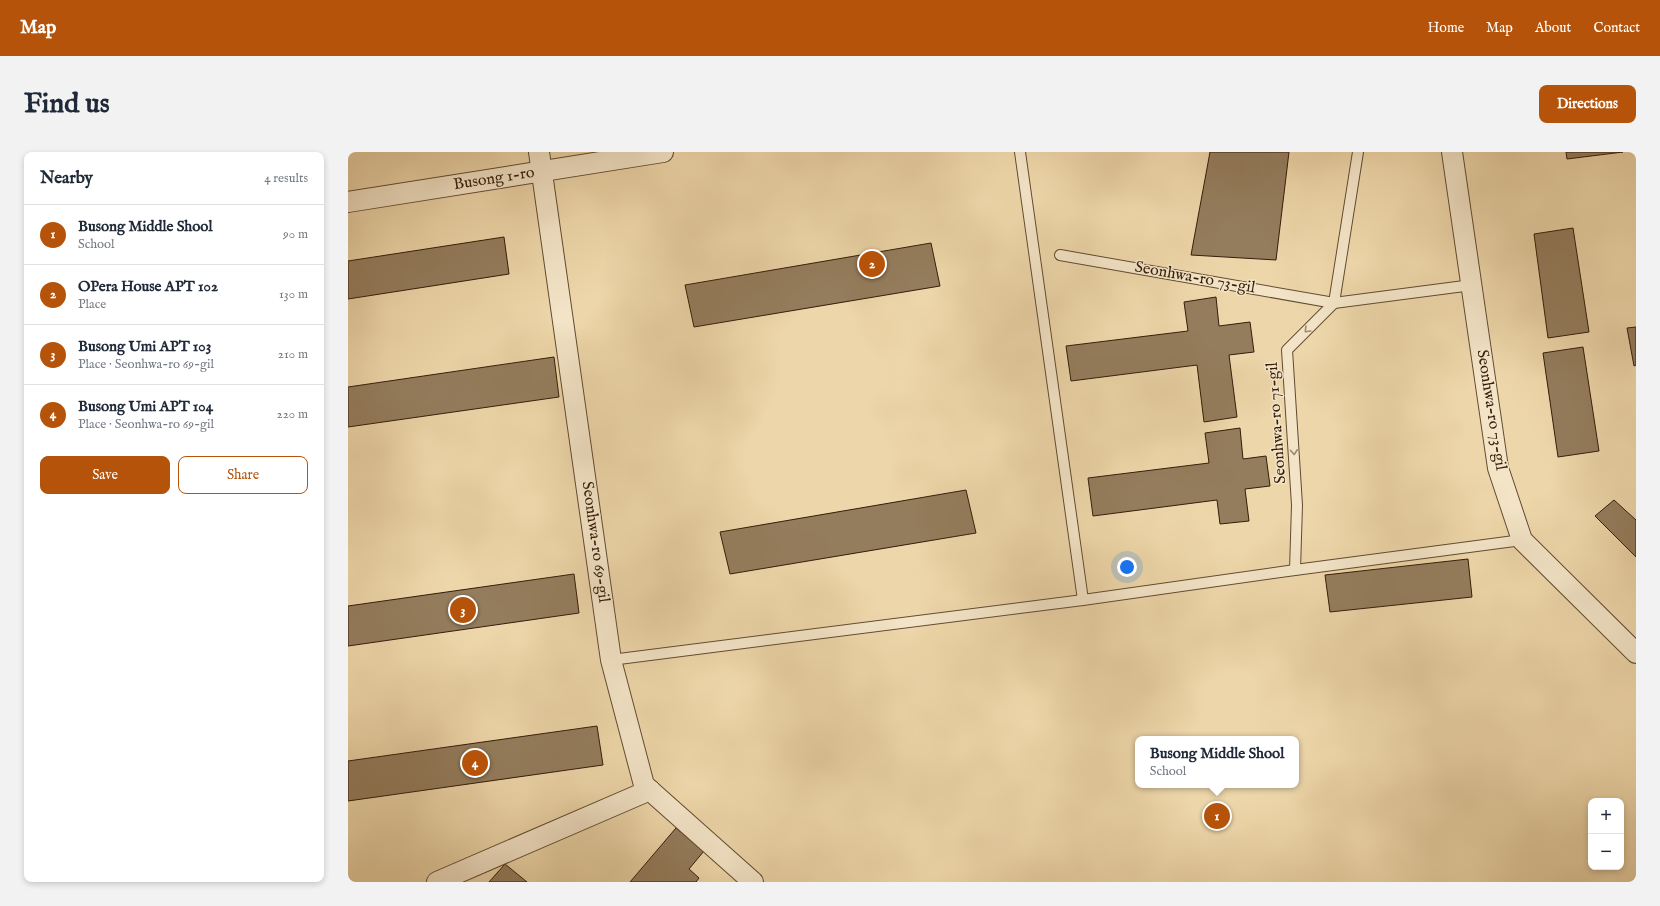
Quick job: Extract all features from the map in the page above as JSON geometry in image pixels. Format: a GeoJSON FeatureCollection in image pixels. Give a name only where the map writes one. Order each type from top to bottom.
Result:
{"type":"FeatureCollection","features":[{"type":"Feature","properties":{"kind":"street","name":"Busong 1-ro"},"geometry":{"type":"LineString","coordinates":[[348,202],[540,162],[663,152]]}},
{"type":"Feature","properties":{"kind":"street","name":"Seonhwa-ro 73-gil"},"geometry":{"type":"LineString","coordinates":[[1452,152],[1498,468],[1522,540],[1636,653]]}},
{"type":"Feature","properties":{"kind":"street","name":"Seonhwa-ro 69-gil"},"geometry":{"type":"LineString","coordinates":[[540,162],[611,660],[644,785],[753,882]]}},
{"type":"Feature","properties":{"kind":"street"},"geometry":{"type":"LineString","coordinates":[[437,882],[650,790]]}},
{"type":"Feature","properties":{"kind":"lane"},"geometry":{"type":"LineString","coordinates":[[1020,152],[1083,600]]}},
{"type":"Feature","properties":{"kind":"lane"},"geometry":{"type":"LineString","coordinates":[[1334,303],[1358,152]]}},
{"type":"Feature","properties":{"kind":"lane","name":"Seonhwa-ro 73-gil"},"geometry":{"type":"LineString","coordinates":[[1060,254],[1334,303],[1472,285]]}},
{"type":"Feature","properties":{"kind":"lane","name":"Seonhwa-ro 71-gil"},"geometry":{"type":"LineString","coordinates":[[1295,570],[1297,505],[1287,350],[1334,303]]}},
{"type":"Feature","properties":{"kind":"lane"},"geometry":{"type":"LineString","coordinates":[[611,660],[1083,600],[1522,540]]}},
{"type":"Feature","properties":{"kind":"building"},"geometry":{"type":"Polygon","coordinates":[[[1210,152],[1289,152],[1276,260],[1191,255],[1210,152]]]}},
{"type":"Feature","properties":{"kind":"building"},"geometry":{"type":"Polygon","coordinates":[[[1566,152],[1623,152],[1567,159],[1566,152]]]}},
{"type":"Feature","properties":{"kind":"building"},"geometry":{"type":"Polygon","coordinates":[[[1573,228],[1589,332],[1548,338],[1534,234],[1573,228]]]}},
{"type":"Feature","properties":{"kind":"building"},"geometry":{"type":"Polygon","coordinates":[[[504,237],[509,274],[348,299],[348,261],[504,237]]]}},
{"type":"Feature","properties":{"kind":"building"},"geometry":{"type":"Polygon","coordinates":[[[931,243],[940,286],[694,327],[685,285],[931,243]]]}},
{"type":"Feature","properties":{"kind":"building"},"geometry":{"type":"Polygon","coordinates":[[[1216,297],[1219,326],[1250,322],[1254,352],[1229,355],[1237,417],[1204,422],[1197,365],[1071,381],[1066,346],[1188,331],[1184,302],[1216,297]]]}},
{"type":"Feature","properties":{"kind":"building"},"geometry":{"type":"Polygon","coordinates":[[[1636,327],[1636,365],[1634,366],[1627,328],[1636,327]]]}},
{"type":"Feature","properties":{"kind":"building"},"geometry":{"type":"Polygon","coordinates":[[[1583,347],[1599,451],[1558,457],[1543,353],[1583,347]]]}},
{"type":"Feature","properties":{"kind":"building"},"geometry":{"type":"Polygon","coordinates":[[[554,357],[559,397],[348,427],[348,387],[554,357]]]}},
{"type":"Feature","properties":{"kind":"building"},"geometry":{"type":"Polygon","coordinates":[[[1240,428],[1243,459],[1266,456],[1270,486],[1245,489],[1249,521],[1220,524],[1217,500],[1093,516],[1088,478],[1209,463],[1205,433],[1240,428]]]}},
{"type":"Feature","properties":{"kind":"building"},"geometry":{"type":"Polygon","coordinates":[[[966,490],[976,533],[730,574],[720,532],[966,490]]]}},
{"type":"Feature","properties":{"kind":"building"},"geometry":{"type":"Polygon","coordinates":[[[1614,500],[1636,520],[1636,557],[1595,516],[1614,500]]]}},
{"type":"Feature","properties":{"kind":"building"},"geometry":{"type":"Polygon","coordinates":[[[1468,559],[1472,597],[1330,612],[1325,575],[1468,559]]]}},
{"type":"Feature","properties":{"kind":"building"},"geometry":{"type":"Polygon","coordinates":[[[574,574],[579,613],[348,646],[348,606],[574,574]]]}},
{"type":"Feature","properties":{"kind":"building"},"geometry":{"type":"Polygon","coordinates":[[[597,726],[603,765],[348,801],[348,761],[597,726]]]}},
{"type":"Feature","properties":{"kind":"building"},"geometry":{"type":"Polygon","coordinates":[[[676,828],[704,851],[689,869],[699,878],[696,882],[630,882],[676,828]]]}},
{"type":"Feature","properties":{"kind":"building"},"geometry":{"type":"Polygon","coordinates":[[[505,864],[527,882],[489,882],[505,864]]]}},
{"type":"Feature","properties":{"kind":"place","name":"OPera House APT 102"},"geometry":{"type":"Point","coordinates":[872,264]}},
{"type":"Feature","properties":{"kind":"place","name":"Busong Umi APT 103"},"geometry":{"type":"Point","coordinates":[463,610]}},
{"type":"Feature","properties":{"kind":"place","name":"Busong Umi APT 104"},"geometry":{"type":"Point","coordinates":[475,763]}},
{"type":"Feature","properties":{"kind":"place","name":"Busong Middle Shool"},"geometry":{"type":"Point","coordinates":[1217,816]}}]}
